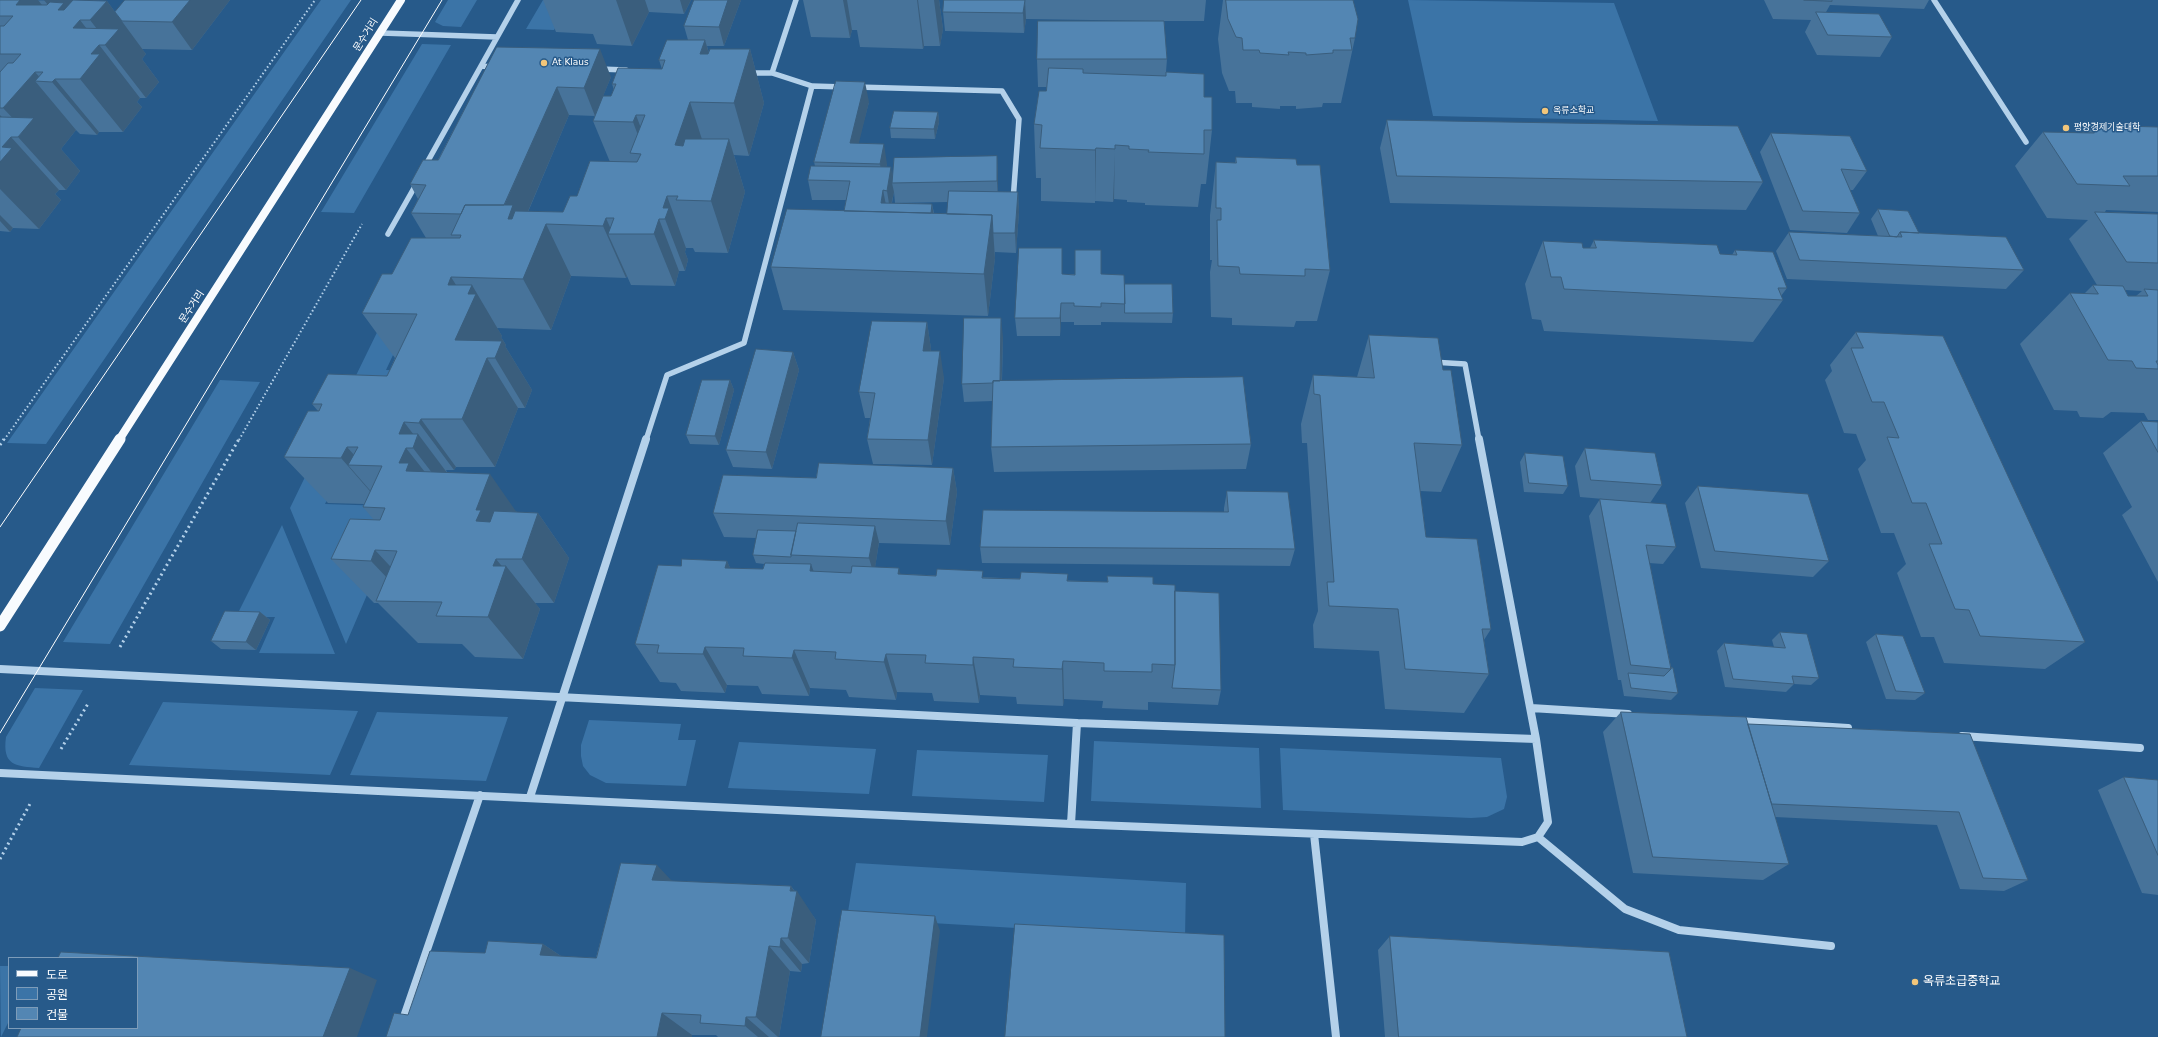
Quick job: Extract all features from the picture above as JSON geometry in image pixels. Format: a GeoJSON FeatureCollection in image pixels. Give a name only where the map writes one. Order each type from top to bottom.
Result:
{"type":"FeatureCollection","features":[{"type":"Feature","properties":{"kind":"main road","name":"문수거리"},"geometry":{"type":"LineString","coordinates":[[0,626],[401,0]]}},
{"type":"Feature","properties":{"kind":"street"},"geometry":{"type":"LineString","coordinates":[[423,171],[518,0]]}},
{"type":"Feature","properties":{"kind":"street"},"geometry":{"type":"LineString","coordinates":[[772,73],[796,0]]}},
{"type":"Feature","properties":{"kind":"street"},"geometry":{"type":"LineString","coordinates":[[1934,0],[2026,142]]}},
{"type":"Feature","properties":{"kind":"street"},"geometry":{"type":"LineString","coordinates":[[381,33],[497,37]]}},
{"type":"Feature","properties":{"kind":"street"},"geometry":{"type":"LineString","coordinates":[[481,66],[504,67]]}},
{"type":"Feature","properties":{"kind":"street"},"geometry":{"type":"LineString","coordinates":[[591,69],[630,70]]}},
{"type":"Feature","properties":{"kind":"street"},"geometry":{"type":"LineString","coordinates":[[740,72],[772,73],[812,86],[1002,91],[1020,119],[1013,204]]}},
{"type":"Feature","properties":{"kind":"street"},"geometry":{"type":"LineString","coordinates":[[530,797],[561,697],[667,375],[744,343],[812,86]]}},
{"type":"Feature","properties":{"kind":"street"},"geometry":{"type":"LineString","coordinates":[[388,234],[419,178]]}},
{"type":"Feature","properties":{"kind":"street"},"geometry":{"type":"LineString","coordinates":[[0,773],[480,794],[1071,824],[1522,842],[1538,837],[1548,822],[1536,739],[1465,364],[1426,362]]}},
{"type":"Feature","properties":{"kind":"street"},"geometry":{"type":"LineString","coordinates":[[0,669],[1077,722],[1536,739]]}},
{"type":"Feature","properties":{"kind":"street"},"geometry":{"type":"LineString","coordinates":[[1530,708],[1633,714]]}},
{"type":"Feature","properties":{"kind":"street"},"geometry":{"type":"LineString","coordinates":[[1728,721],[1855,729]]}},
{"type":"Feature","properties":{"kind":"street"},"geometry":{"type":"LineString","coordinates":[[1071,824],[1077,722]]}},
{"type":"Feature","properties":{"kind":"street"},"geometry":{"type":"LineString","coordinates":[[1950,735],[2140,748]]}},
{"type":"Feature","properties":{"kind":"street"},"geometry":{"type":"LineString","coordinates":[[397,1037],[480,794]]}},
{"type":"Feature","properties":{"kind":"street"},"geometry":{"type":"LineString","coordinates":[[1314,834],[1336,1037]]}},
{"type":"Feature","properties":{"kind":"street"},"geometry":{"type":"LineString","coordinates":[[1538,837],[1625,909],[1679,930],[1831,946]]}},
{"type":"Feature","properties":{"kind":"path"},"geometry":{"type":"LineString","coordinates":[[0,445],[315,0]]}},
{"type":"Feature","properties":{"kind":"path"},"geometry":{"type":"LineString","coordinates":[[0,859],[366,217]]}},
{"type":"Feature","properties":{"kind":"green space"},"geometry":{"type":"Polygon","coordinates":[[[321,0],[351,0],[46,444],[7,443],[321,0]]]}},
{"type":"Feature","properties":{"kind":"green space"},"geometry":{"type":"Polygon","coordinates":[[[448,0],[477,0],[461,27],[443,26],[435,22],[448,0]]]}},
{"type":"Feature","properties":{"kind":"green space"},"geometry":{"type":"Polygon","coordinates":[[[543,0],[566,9],[554,30],[526,29],[543,0]]]}},
{"type":"Feature","properties":{"kind":"green space"},"geometry":{"type":"Polygon","coordinates":[[[1408,0],[1614,3],[1658,121],[1433,116],[1408,0]]]}},
{"type":"Feature","properties":{"kind":"green space"},"geometry":{"type":"Polygon","coordinates":[[[422,44],[451,45],[354,213],[321,212],[422,44]]]}},
{"type":"Feature","properties":{"kind":"green space"},"geometry":{"type":"Polygon","coordinates":[[[388,310],[414,310],[386,370],[418,371],[344,400],[388,310]]]}},
{"type":"Feature","properties":{"kind":"green space"},"geometry":{"type":"Polygon","coordinates":[[[220,380],[260,382],[110,644],[63,642],[220,380]]]}},
{"type":"Feature","properties":{"kind":"green space"},"geometry":{"type":"Polygon","coordinates":[[[305,477],[338,478],[325,504],[386,506],[402,513],[346,644],[290,508],[305,477]]]}},
{"type":"Feature","properties":{"kind":"green space"},"geometry":{"type":"Polygon","coordinates":[[[282,525],[335,654],[259,653],[275,617],[236,617],[282,525]]]}},
{"type":"Feature","properties":{"kind":"green space"},"geometry":{"type":"Polygon","coordinates":[[[35,688],[83,690],[39,768],[12,763],[6,754],[5,747],[6,737],[35,688]]]}},
{"type":"Feature","properties":{"kind":"green space"},"geometry":{"type":"Polygon","coordinates":[[[163,702],[358,711],[330,775],[129,765],[163,702]]]}},
{"type":"Feature","properties":{"kind":"green space"},"geometry":{"type":"Polygon","coordinates":[[[377,712],[508,717],[486,781],[350,775],[377,712]]]}},
{"type":"Feature","properties":{"kind":"green space"},"geometry":{"type":"Polygon","coordinates":[[[589,720],[681,724],[678,740],[696,740],[686,786],[606,783],[590,775],[583,766],[581,756],[581,745],[589,720]]]}},
{"type":"Feature","properties":{"kind":"green space"},"geometry":{"type":"Polygon","coordinates":[[[1094,741],[1259,748],[1261,808],[1091,801],[1094,741]]]}},
{"type":"Feature","properties":{"kind":"green space"},"geometry":{"type":"Polygon","coordinates":[[[739,742],[876,749],[869,794],[728,788],[739,742]]]}},
{"type":"Feature","properties":{"kind":"green space"},"geometry":{"type":"Polygon","coordinates":[[[1280,748],[1501,758],[1507,797],[1504,809],[1487,817],[1471,818],[1283,810],[1280,748]]]}},
{"type":"Feature","properties":{"kind":"green space"},"geometry":{"type":"Polygon","coordinates":[[[917,750],[1048,755],[1044,802],[912,796],[917,750]]]}},
{"type":"Feature","properties":{"kind":"green space"},"geometry":{"type":"Polygon","coordinates":[[[856,863],[1186,883],[1185,938],[847,918],[856,863]]]}},
{"type":"Feature","properties":{"kind":"green space"},"geometry":{"type":"Polygon","coordinates":[[[0,966],[8,966],[8,1023],[1,1037],[0,966]]]}},
{"type":"Feature","properties":{"kind":"building"},"geometry":{"type":"Polygon","coordinates":[[[0,0],[20,0],[16,5],[47,5],[50,2],[64,3],[58,10],[64,10],[73,0],[107,1],[90,20],[80,20],[73,28],[119,29],[105,45],[99,45],[91,54],[100,54],[80,79],[55,79],[52,82],[35,81],[43,72],[35,72],[3,108],[0,108],[0,72],[8,63],[13,63],[21,54],[0,54],[0,26],[4,26],[13,16],[0,16],[0,0]]]}},
{"type":"Feature","properties":{"kind":"building"},"geometry":{"type":"Polygon","coordinates":[[[125,0],[190,0],[172,22],[122,21],[115,12],[125,0]]]}},
{"type":"Feature","properties":{"kind":"building"},"geometry":{"type":"Polygon","coordinates":[[[694,0],[728,0],[719,27],[684,26],[694,0]]]}},
{"type":"Feature","properties":{"kind":"building"},"geometry":{"type":"Polygon","coordinates":[[[944,0],[1025,0],[1023,13],[943,12],[944,0]]]}},
{"type":"Feature","properties":{"kind":"building"},"geometry":{"type":"Polygon","coordinates":[[[1226,0],[1353,0],[1358,19],[1355,38],[1350,38],[1352,50],[1333,50],[1333,53],[1306,55],[1306,53],[1288,52],[1289,55],[1260,53],[1259,50],[1243,50],[1242,38],[1236,37],[1228,19],[1226,0]]]}},
{"type":"Feature","properties":{"kind":"building"},"geometry":{"type":"Polygon","coordinates":[[[1804,0],[1832,0],[1832,1],[1804,0]]]}},
{"type":"Feature","properties":{"kind":"building"},"geometry":{"type":"Polygon","coordinates":[[[1816,12],[1879,14],[1892,37],[1828,35],[1816,12]]]}},
{"type":"Feature","properties":{"kind":"building"},"geometry":{"type":"Polygon","coordinates":[[[1038,21],[1164,21],[1167,59],[1037,59],[1038,21]]]}},
{"type":"Feature","properties":{"kind":"building"},"geometry":{"type":"Polygon","coordinates":[[[667,40],[705,40],[700,54],[708,54],[710,49],[750,49],[734,103],[690,102],[675,145],[683,146],[685,139],[729,139],[711,201],[676,200],[678,196],[667,196],[663,208],[669,208],[665,219],[659,219],[654,234],[608,234],[614,218],[606,218],[603,226],[546,224],[523,279],[451,277],[448,285],[472,285],[468,294],[476,294],[455,340],[502,341],[495,358],[487,358],[462,419],[421,419],[419,423],[404,422],[399,434],[418,434],[413,448],[406,448],[399,463],[409,463],[406,471],[490,474],[476,510],[481,510],[476,521],[490,522],[494,511],[538,513],[522,559],[496,559],[493,566],[506,566],[488,617],[436,616],[442,602],[376,601],[397,551],[375,550],[371,561],[331,559],[350,519],[380,520],[385,508],[363,507],[382,466],[348,465],[358,447],[347,447],[341,458],[284,457],[308,411],[319,411],[322,404],[312,404],[328,374],[387,376],[417,314],[362,313],[382,274],[392,274],[411,238],[460,238],[461,235],[451,235],[465,205],[513,205],[508,219],[512,219],[515,211],[563,212],[570,196],[577,196],[590,161],[637,162],[641,154],[630,153],[645,115],[636,115],[633,122],[593,121],[603,96],[611,96],[616,84],[612,84],[618,68],[662,69],[665,60],[659,60],[667,40]]]}},
{"type":"Feature","properties":{"kind":"building"},"geometry":{"type":"Polygon","coordinates":[[[497,47],[600,49],[584,88],[557,87],[504,205],[465,205],[461,214],[411,213],[426,185],[410,184],[423,160],[438,160],[497,47]]]}},
{"type":"Feature","properties":{"kind":"building"},"geometry":{"type":"Polygon","coordinates":[[[1049,68],[1083,69],[1083,73],[1166,76],[1166,72],[1204,74],[1204,97],[1212,97],[1212,130],[1204,130],[1204,154],[1148,152],[1149,150],[1129,149],[1129,146],[1115,145],[1115,149],[1096,148],[1095,150],[1040,148],[1042,125],[1034,124],[1039,91],[1046,91],[1049,68]]]}},
{"type":"Feature","properties":{"kind":"building"},"geometry":{"type":"Polygon","coordinates":[[[836,81],[865,82],[850,143],[884,144],[880,164],[814,162],[836,81]]]}},
{"type":"Feature","properties":{"kind":"building"},"geometry":{"type":"Polygon","coordinates":[[[894,111],[938,112],[934,129],[890,128],[894,111]]]}},
{"type":"Feature","properties":{"kind":"building"},"geometry":{"type":"Polygon","coordinates":[[[0,117],[34,118],[18,137],[11,137],[2,147],[12,148],[0,162],[0,117]]]}},
{"type":"Feature","properties":{"kind":"building"},"geometry":{"type":"Polygon","coordinates":[[[1387,120],[1738,126],[1763,182],[1397,176],[1387,120]]]}},
{"type":"Feature","properties":{"kind":"building"},"geometry":{"type":"Polygon","coordinates":[[[2089,125],[2158,127],[2158,176],[2123,176],[2130,186],[2077,184],[2043,132],[2094,133],[2089,125]]]}},
{"type":"Feature","properties":{"kind":"building"},"geometry":{"type":"Polygon","coordinates":[[[1771,133],[1850,136],[1867,171],[1841,169],[1860,213],[1803,211],[1771,133]]]}},
{"type":"Feature","properties":{"kind":"building"},"geometry":{"type":"Polygon","coordinates":[[[997,156],[997,181],[892,183],[894,158],[997,156]]]}},
{"type":"Feature","properties":{"kind":"building"},"geometry":{"type":"Polygon","coordinates":[[[1236,157],[1296,159],[1297,165],[1320,165],[1330,270],[1305,269],[1305,276],[1240,274],[1239,267],[1218,266],[1217,220],[1221,220],[1221,208],[1216,208],[1216,162],[1236,163],[1236,157]]]}},
{"type":"Feature","properties":{"kind":"building"},"geometry":{"type":"Polygon","coordinates":[[[811,166],[891,167],[887,191],[883,190],[881,203],[932,204],[931,213],[844,211],[850,181],[808,180],[811,166]]]}},
{"type":"Feature","properties":{"kind":"building"},"geometry":{"type":"Polygon","coordinates":[[[949,191],[1018,192],[1015,233],[993,233],[992,215],[947,214],[949,191]]]}},
{"type":"Feature","properties":{"kind":"building"},"geometry":{"type":"Polygon","coordinates":[[[787,209],[992,215],[984,274],[771,267],[787,209]]]}},
{"type":"Feature","properties":{"kind":"building"},"geometry":{"type":"Polygon","coordinates":[[[1878,209],[1908,211],[1919,233],[1900,232],[1897,237],[1890,236],[1878,209]]]}},
{"type":"Feature","properties":{"kind":"building"},"geometry":{"type":"Polygon","coordinates":[[[2095,212],[2158,214],[2158,263],[2127,262],[2095,212]]]}},
{"type":"Feature","properties":{"kind":"building"},"geometry":{"type":"Polygon","coordinates":[[[1789,232],[1902,237],[1900,232],[2006,237],[2024,270],[1800,260],[1789,232]]]}},
{"type":"Feature","properties":{"kind":"building"},"geometry":{"type":"Polygon","coordinates":[[[1594,240],[1717,245],[1720,254],[1737,255],[1735,250],[1773,252],[1787,288],[1778,288],[1783,300],[1564,289],[1561,277],[1551,277],[1543,241],[1582,243],[1583,248],[1596,248],[1594,240]]]}},
{"type":"Feature","properties":{"kind":"building"},"geometry":{"type":"Polygon","coordinates":[[[1019,248],[1062,248],[1062,274],[1075,275],[1075,250],[1101,250],[1101,274],[1124,275],[1125,304],[1101,303],[1101,307],[1074,306],[1074,303],[1061,303],[1060,318],[1015,318],[1019,248]]]}},
{"type":"Feature","properties":{"kind":"building"},"geometry":{"type":"Polygon","coordinates":[[[1125,284],[1172,284],[1173,313],[1125,313],[1125,284]]]}},
{"type":"Feature","properties":{"kind":"building"},"geometry":{"type":"Polygon","coordinates":[[[2093,285],[2123,286],[2128,296],[2148,296],[2144,289],[2158,290],[2158,361],[2156,361],[2158,369],[2136,368],[2132,361],[2108,360],[2070,293],[2098,294],[2093,285]]]}},
{"type":"Feature","properties":{"kind":"building"},"geometry":{"type":"Polygon","coordinates":[[[964,318],[1001,318],[1000,381],[993,381],[993,383],[962,384],[964,318]]]}},
{"type":"Feature","properties":{"kind":"building"},"geometry":{"type":"Polygon","coordinates":[[[872,321],[927,322],[923,351],[940,351],[928,440],[867,439],[875,393],[859,392],[872,321]]]}},
{"type":"Feature","properties":{"kind":"building"},"geometry":{"type":"Polygon","coordinates":[[[1856,332],[1943,336],[2085,642],[1980,636],[1969,610],[1955,609],[1929,544],[1942,544],[1926,503],[1912,503],[1887,437],[1899,438],[1884,402],[1872,402],[1851,348],[1863,348],[1856,332]]]}},
{"type":"Feature","properties":{"kind":"building"},"geometry":{"type":"Polygon","coordinates":[[[1369,335],[1438,338],[1443,370],[1451,370],[1462,445],[1414,443],[1426,537],[1477,539],[1491,629],[1482,629],[1489,674],[1405,669],[1398,609],[1329,606],[1327,582],[1334,582],[1320,395],[1314,394],[1313,375],[1374,378],[1369,335]]]}},
{"type":"Feature","properties":{"kind":"building"},"geometry":{"type":"Polygon","coordinates":[[[756,349],[793,352],[766,452],[726,450],[756,349]]]}},
{"type":"Feature","properties":{"kind":"building"},"geometry":{"type":"Polygon","coordinates":[[[1243,377],[1251,444],[991,447],[993,381],[1243,377]]]}},
{"type":"Feature","properties":{"kind":"building"},"geometry":{"type":"Polygon","coordinates":[[[702,380],[730,380],[715,436],[686,435],[702,380]]]}},
{"type":"Feature","properties":{"kind":"building"},"geometry":{"type":"Polygon","coordinates":[[[2141,421],[2158,422],[2158,452],[2141,421]]]}},
{"type":"Feature","properties":{"kind":"building"},"geometry":{"type":"Polygon","coordinates":[[[1585,448],[1655,453],[1662,485],[1591,480],[1585,448]]]}},
{"type":"Feature","properties":{"kind":"building"},"geometry":{"type":"Polygon","coordinates":[[[1525,453],[1563,456],[1568,486],[1529,483],[1525,453]]]}},
{"type":"Feature","properties":{"kind":"building"},"geometry":{"type":"Polygon","coordinates":[[[819,463],[953,468],[946,521],[713,513],[723,475],[816,478],[819,463]]]}},
{"type":"Feature","properties":{"kind":"building"},"geometry":{"type":"Polygon","coordinates":[[[1698,486],[1808,494],[1829,561],[1715,551],[1698,486]]]}},
{"type":"Feature","properties":{"kind":"building"},"geometry":{"type":"Polygon","coordinates":[[[1227,491],[1288,492],[1295,549],[980,547],[983,510],[1228,512],[1227,491]]]}},
{"type":"Feature","properties":{"kind":"building"},"geometry":{"type":"Polygon","coordinates":[[[1600,499],[1666,504],[1676,547],[1646,545],[1671,669],[1631,665],[1600,499]]]}},
{"type":"Feature","properties":{"kind":"building"},"geometry":{"type":"Polygon","coordinates":[[[798,523],[875,526],[869,558],[791,555],[798,523]]]}},
{"type":"Feature","properties":{"kind":"building"},"geometry":{"type":"Polygon","coordinates":[[[758,530],[796,531],[791,557],[753,555],[758,530]]]}},
{"type":"Feature","properties":{"kind":"building"},"geometry":{"type":"Polygon","coordinates":[[[682,559],[727,561],[725,568],[763,569],[765,563],[811,564],[810,571],[851,573],[852,566],[899,568],[898,574],[936,576],[937,569],[983,571],[982,578],[1020,579],[1021,572],[1068,574],[1067,581],[1108,582],[1107,576],[1153,577],[1153,584],[1175,585],[1175,665],[1152,664],[1152,672],[1104,671],[1104,663],[1063,661],[1062,669],[1013,667],[1014,659],[973,657],[973,665],[925,663],[926,655],[886,654],[884,662],[835,659],[836,652],[794,650],[792,658],[743,656],[744,648],[705,647],[703,654],[657,653],[659,645],[635,644],[658,565],[681,566],[682,559]]]}},
{"type":"Feature","properties":{"kind":"building"},"geometry":{"type":"Polygon","coordinates":[[[1175,591],[1219,593],[1221,690],[1172,688],[1175,665],[1175,591]]]}},
{"type":"Feature","properties":{"kind":"building"},"geometry":{"type":"Polygon","coordinates":[[[225,611],[260,612],[246,642],[211,641],[225,611]]]}},
{"type":"Feature","properties":{"kind":"building"},"geometry":{"type":"Polygon","coordinates":[[[1780,632],[1807,634],[1819,678],[1792,676],[1794,684],[1733,679],[1724,643],[1785,648],[1780,632]]]}},
{"type":"Feature","properties":{"kind":"building"},"geometry":{"type":"Polygon","coordinates":[[[1876,634],[1903,636],[1925,693],[1896,691],[1876,634]]]}},
{"type":"Feature","properties":{"kind":"building"},"geometry":{"type":"Polygon","coordinates":[[[1671,667],[1673,668],[1678,693],[1631,688],[1628,673],[1664,676],[1671,669],[1671,667]]]}},
{"type":"Feature","properties":{"kind":"building"},"geometry":{"type":"Polygon","coordinates":[[[1621,712],[1746,717],[1789,864],[1653,857],[1621,712]]]}},
{"type":"Feature","properties":{"kind":"building"},"geometry":{"type":"Polygon","coordinates":[[[1748,724],[1970,734],[2028,880],[1983,878],[1959,812],[1772,804],[1748,724]]]}},
{"type":"Feature","properties":{"kind":"building"},"geometry":{"type":"Polygon","coordinates":[[[2124,777],[2158,780],[2158,855],[2124,777]]]}},
{"type":"Feature","properties":{"kind":"building"},"geometry":{"type":"Polygon","coordinates":[[[621,863],[657,865],[652,880],[791,886],[790,891],[797,891],[788,938],[781,938],[780,947],[769,946],[756,1017],[746,1017],[745,1026],[700,1023],[701,1015],[662,1013],[657,1037],[386,1037],[394,1013],[408,1015],[430,951],[485,953],[488,941],[543,944],[540,955],[596,958],[621,863]]]}},
{"type":"Feature","properties":{"kind":"building"},"geometry":{"type":"Polygon","coordinates":[[[842,910],[935,916],[920,1037],[821,1037],[842,910]]]}},
{"type":"Feature","properties":{"kind":"building"},"geometry":{"type":"Polygon","coordinates":[[[1015,924],[1224,935],[1225,1037],[1005,1037],[1015,924]]]}},
{"type":"Feature","properties":{"kind":"building"},"geometry":{"type":"Polygon","coordinates":[[[1390,936],[1669,952],[1687,1037],[1399,1037],[1390,936]]]}},
{"type":"Feature","properties":{"kind":"building"},"geometry":{"type":"Polygon","coordinates":[[[61,952],[350,968],[323,1037],[17,1037],[21,1029],[138,1029],[138,957],[58,957],[61,952]]]}},
{"type":"Feature","properties":{"kind":"tram line"},"geometry":{"type":"LineString","coordinates":[[0,527],[361,0]]}},
{"type":"Feature","properties":{"kind":"tram line"},"geometry":{"type":"LineString","coordinates":[[0,733],[442,0]]}},
{"type":"Feature","properties":{"kind":"place","name":"At Klaus"},"geometry":{"type":"Point","coordinates":[544,63]}},
{"type":"Feature","properties":{"kind":"place","name":"옥류소학교"},"geometry":{"type":"Point","coordinates":[1545,111]}},
{"type":"Feature","properties":{"kind":"place","name":"평양경제기술대학"},"geometry":{"type":"Point","coordinates":[2066,128]}},
{"type":"Feature","properties":{"kind":"place","name":"옥류초급중학교"},"geometry":{"type":"Point","coordinates":[1915,982]}}]}
